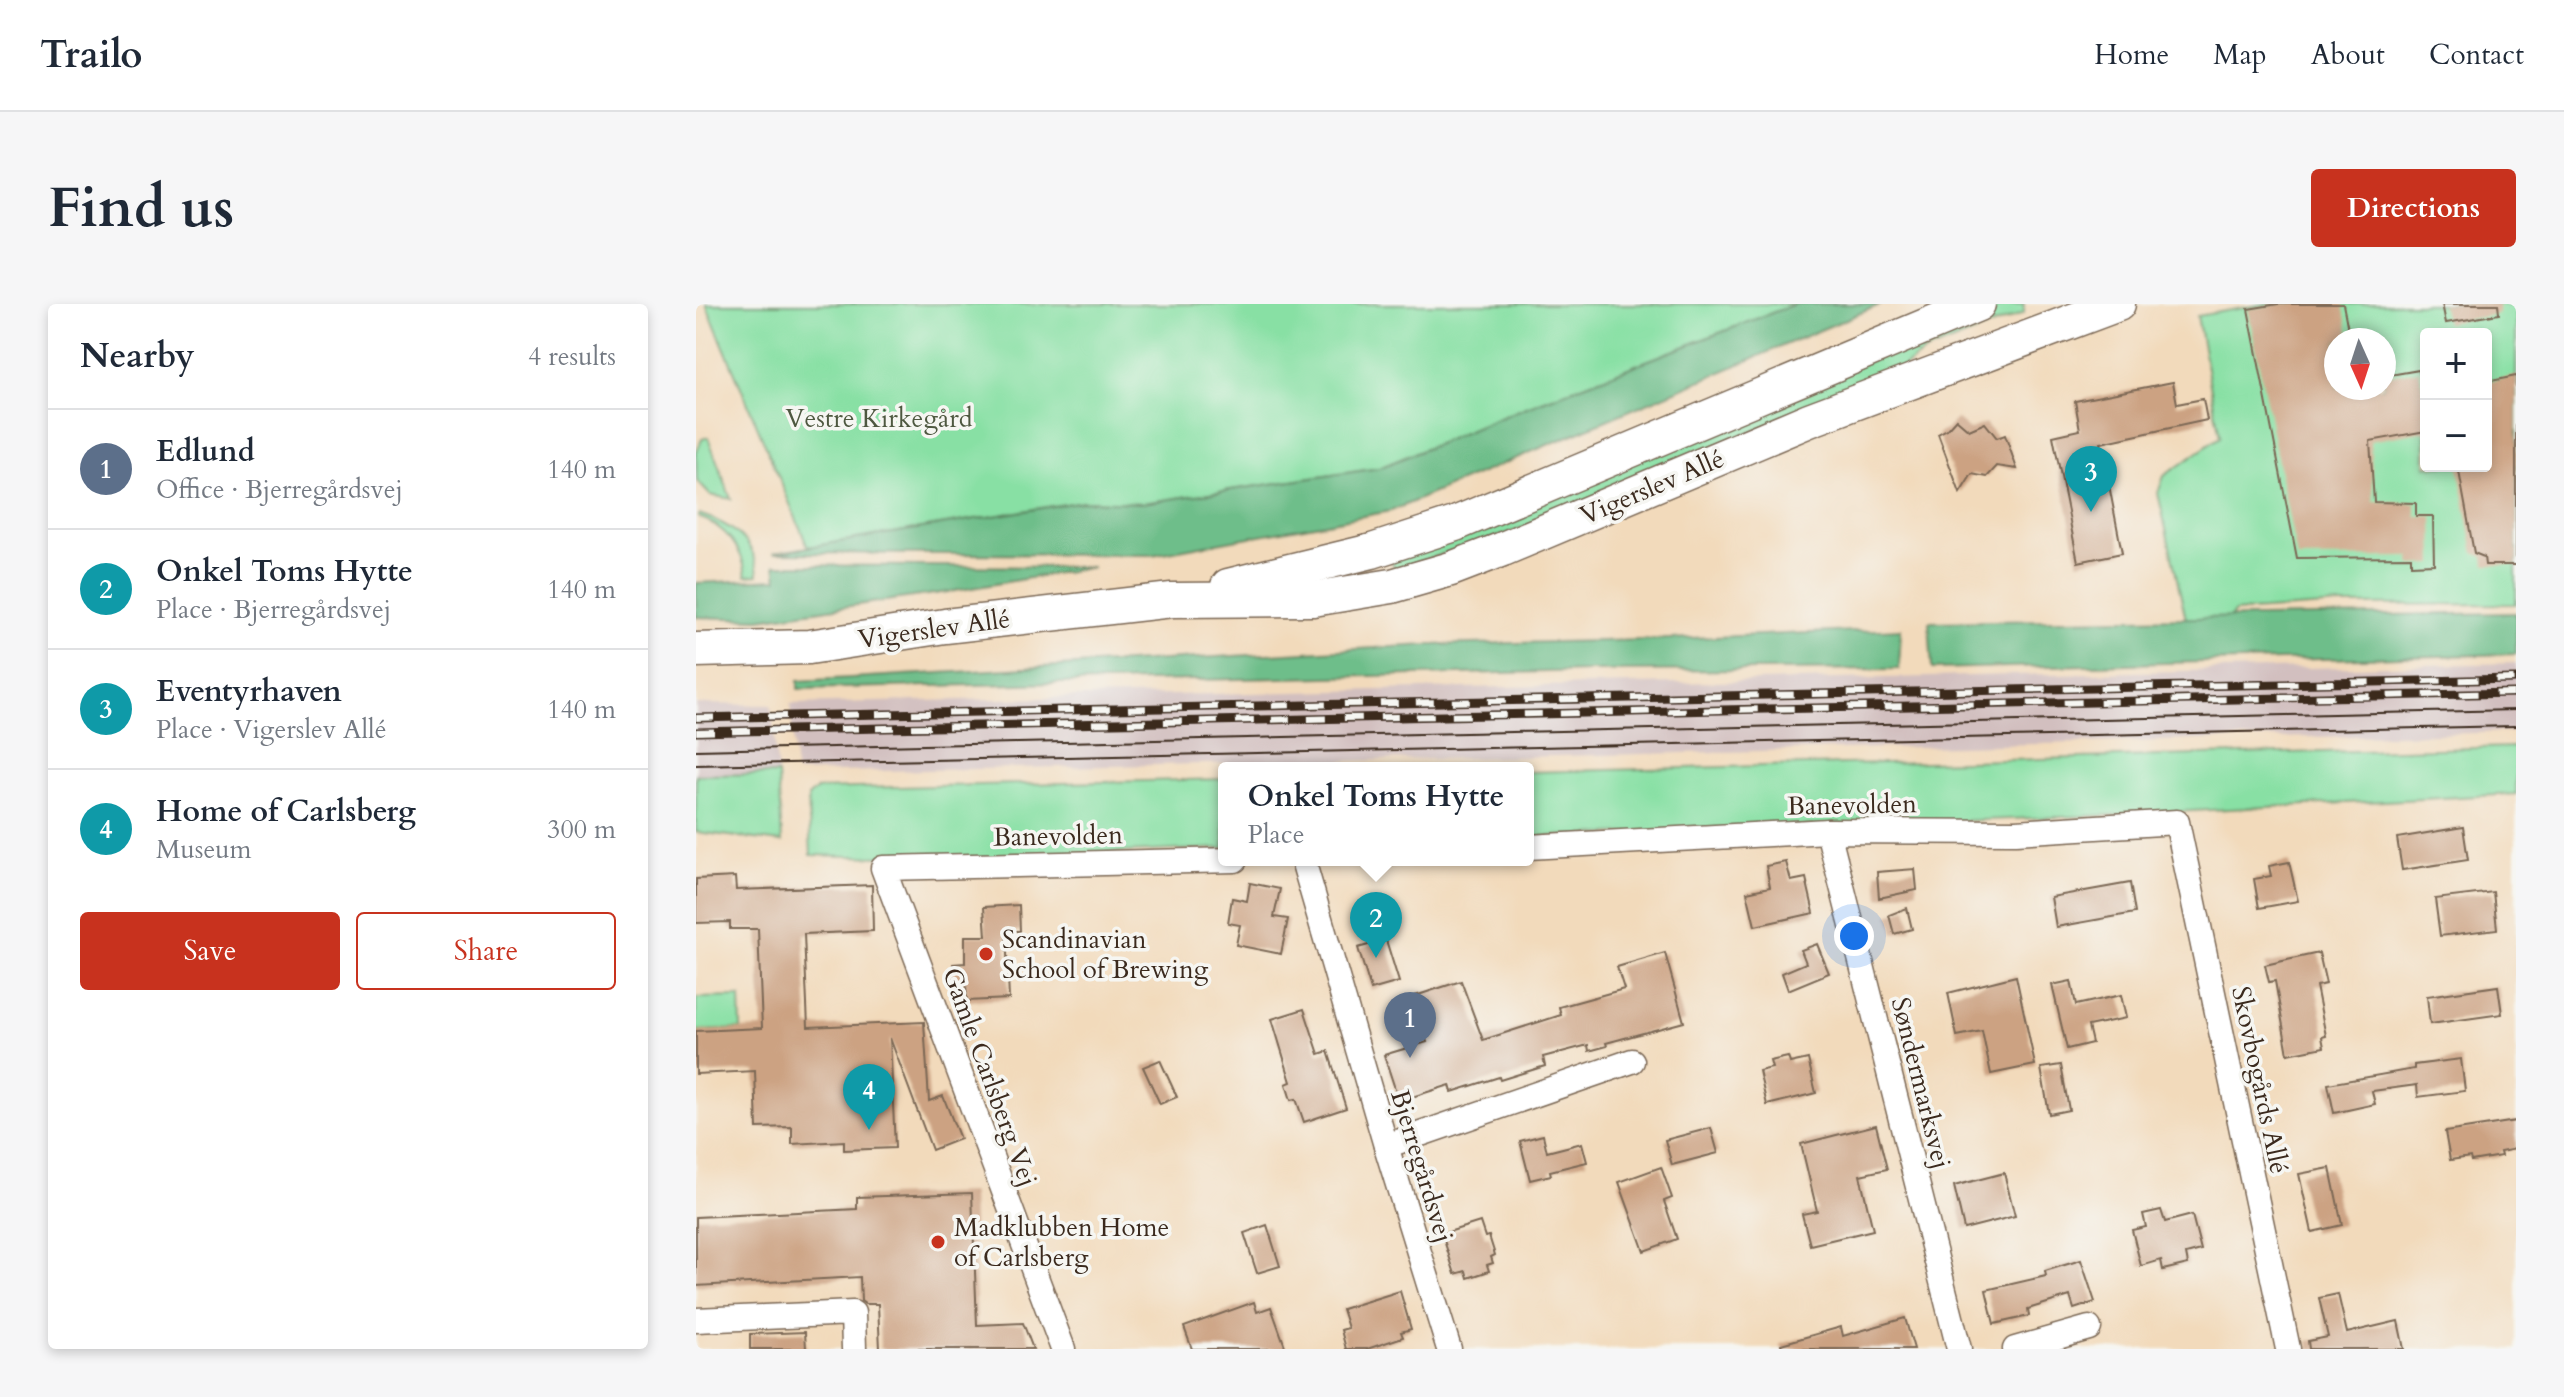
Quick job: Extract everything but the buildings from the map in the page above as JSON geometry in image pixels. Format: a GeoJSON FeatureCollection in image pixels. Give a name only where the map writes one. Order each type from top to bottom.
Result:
{"type":"FeatureCollection","features":[{"type":"Feature","properties":{"kind":"street","name":"Vigerslev Allé"},"geometry":{"type":"LineString","coordinates":[[1172,600],[1372,551],[1441,529],[1978,304]]}},
{"type":"Feature","properties":{"kind":"street","name":"Vigerslev Allé"},"geometry":{"type":"LineString","coordinates":[[696,650],[809,647],[945,626],[1172,600],[1313,599],[1392,586],[1451,569],[1839,408],[2053,315],[2103,306]]}},
{"type":"Feature","properties":{"kind":"street","name":"Banevolden"},"geometry":{"type":"LineString","coordinates":[[1534,847],[1828,831],[2016,832],[2177,822]]}},
{"type":"Feature","properties":{"kind":"street","name":"Skovbogårds Allé"},"geometry":{"type":"LineString","coordinates":[[2177,822],[2288,1349]]}},
{"type":"Feature","properties":{"kind":"street","name":"Søndermarksvej"},"geometry":{"type":"LineString","coordinates":[[1828,831],[1959,1349]]}},
{"type":"Feature","properties":{"kind":"street","name":"Banevolden"},"geometry":{"type":"LineString","coordinates":[[883,868],[1218,860]]}},
{"type":"Feature","properties":{"kind":"street","name":"Bjerregårdsvej"},"geometry":{"type":"LineString","coordinates":[[1305,866],[1449,1349]]}},
{"type":"Feature","properties":{"kind":"street","name":"Gamle Carlsberg Vej"},"geometry":{"type":"LineString","coordinates":[[883,868],[1063,1349]]}},
{"type":"Feature","properties":{"kind":"street"},"geometry":{"type":"LineString","coordinates":[[1386,1146],[1632,1061]]}},
{"type":"Feature","properties":{"kind":"street"},"geometry":{"type":"LineString","coordinates":[[696,1320],[853,1313],[854,1349]]}},
{"type":"Feature","properties":{"kind":"street"},"geometry":{"type":"LineString","coordinates":[[2015,1349],[2089,1328]]}},
{"type":"Feature","properties":{"kind":"shaded area"},"geometry":{"type":"Polygon","coordinates":[[[2516,663],[2516,732],[1603,755],[796,773],[790,704],[2516,663]]]}},
{"type":"Feature","properties":{"kind":"shaded area"},"geometry":{"type":"Polygon","coordinates":[[[696,704],[771,705],[778,774],[696,775],[696,704]]]}},
{"type":"Feature","properties":{"kind":"green space","name":"Vestre Kirkegård"},"geometry":{"type":"Polygon","coordinates":[[[706,304],[1795,304],[1524,408],[1379,468],[1143,503],[1083,501],[808,547],[706,304]]]}},
{"type":"Feature","properties":{"kind":"green space"},"geometry":{"type":"Polygon","coordinates":[[[1795,304],[1882,304],[1391,511],[1152,555],[773,553],[1083,501],[1143,503],[1379,468],[1524,408],[1795,304]]]}},
{"type":"Feature","properties":{"kind":"green space"},"geometry":{"type":"Polygon","coordinates":[[[2006,304],[2024,304],[2024,313],[1925,352],[1901,369],[1516,531],[1395,569],[1391,559],[2006,304]]]}},
{"type":"Feature","properties":{"kind":"green space"},"geometry":{"type":"Polygon","coordinates":[[[2265,304],[2516,304],[2516,604],[2341,605],[2235,612],[2211,637],[2190,637],[2158,493],[2164,476],[2220,437],[2197,316],[2265,304]]]}},
{"type":"Feature","properties":{"kind":"green space"},"geometry":{"type":"Polygon","coordinates":[[[708,437],[731,499],[710,495],[697,481],[696,453],[702,439],[708,437]]]}},
{"type":"Feature","properties":{"kind":"green space"},"geometry":{"type":"Polygon","coordinates":[[[699,514],[731,528],[747,543],[758,575],[746,576],[741,556],[731,539],[716,526],[698,517],[699,514]]]}},
{"type":"Feature","properties":{"kind":"green space"},"geometry":{"type":"Polygon","coordinates":[[[775,565],[1093,567],[955,591],[759,619],[696,617],[696,583],[777,579],[775,565]]]}},
{"type":"Feature","properties":{"kind":"green space"},"geometry":{"type":"Polygon","coordinates":[[[2516,613],[2516,654],[1932,669],[1929,622],[2516,613]]]}},
{"type":"Feature","properties":{"kind":"green space"},"geometry":{"type":"Polygon","coordinates":[[[1901,629],[1899,669],[1592,671],[798,689],[798,681],[1427,645],[1901,629]]]}},
{"type":"Feature","properties":{"kind":"green space"},"geometry":{"type":"Polygon","coordinates":[[[2516,747],[2516,794],[2116,815],[1534,837],[1534,772],[2516,747]]]}},
{"type":"Feature","properties":{"kind":"green space"},"geometry":{"type":"Polygon","coordinates":[[[778,774],[782,842],[696,832],[696,775],[778,774]]]}},
{"type":"Feature","properties":{"kind":"green space"},"geometry":{"type":"Polygon","coordinates":[[[1218,779],[1218,848],[960,859],[811,855],[808,797],[817,789],[1218,779]]]}},
{"type":"Feature","properties":{"kind":"green space"},"geometry":{"type":"Polygon","coordinates":[[[740,997],[741,1029],[696,1031],[696,998],[740,997]]]}},
{"type":"Feature","properties":{"kind":"tram line"},"geometry":{"type":"LineString","coordinates":[[696,750],[2516,710]]}},
{"type":"Feature","properties":{"kind":"tram line"},"geometry":{"type":"LineString","coordinates":[[696,765],[2516,726]]}},
{"type":"Feature","properties":{"kind":"railway"},"geometry":{"type":"LineString","coordinates":[[696,718],[2516,679]]}},
{"type":"Feature","properties":{"kind":"railway"},"geometry":{"type":"LineString","coordinates":[[696,732],[2516,693]]}},
{"type":"Feature","properties":{"kind":"place","name":"Eventyrhaven"},"geometry":{"type":"Point","coordinates":[2091,512]}},
{"type":"Feature","properties":{"kind":"place","name":"Scandinavian School of Brewing"},"geometry":{"type":"Point","coordinates":[986,954]}},
{"type":"Feature","properties":{"kind":"place","name":"Onkel Toms Hytte"},"geometry":{"type":"Point","coordinates":[1376,958]}},
{"type":"Feature","properties":{"kind":"place","name":"Edlund"},"geometry":{"type":"Point","coordinates":[1410,1058]}},
{"type":"Feature","properties":{"kind":"place","name":"Home of Carlsberg"},"geometry":{"type":"Point","coordinates":[869,1130]}},
{"type":"Feature","properties":{"kind":"place","name":"Madklubben Home of Carlsberg"},"geometry":{"type":"Point","coordinates":[938,1242]}}]}
